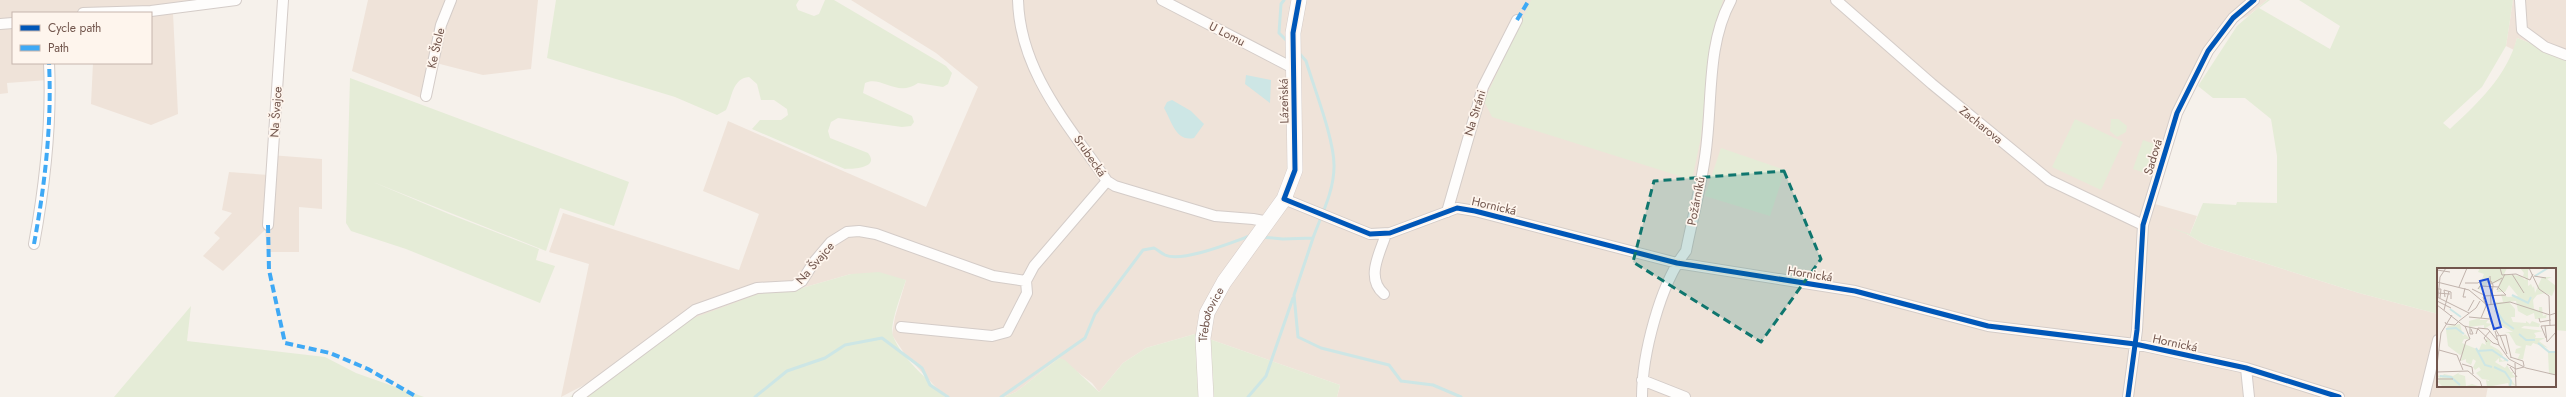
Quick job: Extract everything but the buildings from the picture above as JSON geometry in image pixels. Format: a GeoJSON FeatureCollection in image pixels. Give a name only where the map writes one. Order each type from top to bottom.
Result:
{"type":"FeatureCollection","features":[{"type":"Feature","properties":{"kind":"street"},"geometry":{"type":"LineString","coordinates":[[118,12],[151,11],[236,0]]}},
{"type":"Feature","properties":{"kind":"street","name":"Na Švajce"},"geometry":{"type":"LineString","coordinates":[[268,225],[283,0]]}},
{"type":"Feature","properties":{"kind":"street","name":"Ke Štole"},"geometry":{"type":"LineString","coordinates":[[426,96],[441,25],[451,0]]}},
{"type":"Feature","properties":{"kind":"street","name":"Srubecká"},"geometry":{"type":"LineString","coordinates":[[1018,0],[1018,22],[1029,62],[1045,91],[1107,181],[1115,186],[1215,216],[1253,218],[1268,225]]}},
{"type":"Feature","properties":{"kind":"street","name":"U Lomu"},"geometry":{"type":"LineString","coordinates":[[1162,0],[1293,63]]}},
{"type":"Feature","properties":{"kind":"street","name":"Lázeňská"},"geometry":{"type":"LineString","coordinates":[[1253,244],[1268,225],[1284,200],[1295,170],[1293,33],[1299,0]]}},
{"type":"Feature","properties":{"kind":"street","name":"Požárníků"},"geometry":{"type":"LineString","coordinates":[[1642,397],[1642,380],[1660,300],[1677,263],[1686,251],[1707,142],[1713,56],[1726,9],[1731,0]]}},
{"type":"Feature","properties":{"kind":"street","name":"Zacharova"},"geometry":{"type":"LineString","coordinates":[[1837,0],[1932,84],[2049,180],[2143,225]]}},
{"type":"Feature","properties":{"kind":"street","name":"Sadová"},"geometry":{"type":"LineString","coordinates":[[2128,397],[2135,344],[2143,225],[2178,113],[2201,64],[2233,18],[2254,0]]}},
{"type":"Feature","properties":{"kind":"street"},"geometry":{"type":"LineString","coordinates":[[2520,0],[2522,30],[2545,47],[2566,55]]}},
{"type":"Feature","properties":{"kind":"street","name":"Na Stráni"},"geometry":{"type":"LineString","coordinates":[[1447,212],[1484,87],[1518,20]]}},
{"type":"Feature","properties":{"kind":"street"},"geometry":{"type":"LineString","coordinates":[[0,24],[12,23]]}},
{"type":"Feature","properties":{"kind":"street"},"geometry":{"type":"LineString","coordinates":[[34,244],[43,194],[50,110],[50,64]]}},
{"type":"Feature","properties":{"kind":"street"},"geometry":{"type":"LineString","coordinates":[[901,327],[992,336],[1007,332],[1027,293],[1026,281],[1034,266],[1107,181]]}},
{"type":"Feature","properties":{"kind":"street","name":"Hornická"},"geometry":{"type":"LineString","coordinates":[[1284,200],[1370,234],[1386,234],[1457,208],[1475,211],[1677,263],[1855,291],[1988,326],[2135,344],[2246,368],[2339,397]]}},
{"type":"Feature","properties":{"kind":"street","name":"Na Švajce"},"geometry":{"type":"LineString","coordinates":[[578,397],[695,310],[757,288],[794,286],[802,281],[814,262],[832,242],[847,232],[859,231],[876,234],[993,276],[1026,281]]}},
{"type":"Feature","properties":{"kind":"street"},"geometry":{"type":"LineString","coordinates":[[1384,294],[1377,288],[1374,270],[1386,234]]}},
{"type":"Feature","properties":{"kind":"street","name":"Třebotovice"},"geometry":{"type":"LineString","coordinates":[[1206,397],[1203,338],[1208,313],[1224,282],[1253,244]]}},
{"type":"Feature","properties":{"kind":"street"},"geometry":{"type":"LineString","coordinates":[[2424,397],[2437,344]]}},
{"type":"Feature","properties":{"kind":"street"},"geometry":{"type":"LineString","coordinates":[[2246,368],[2249,397]]}},
{"type":"Feature","properties":{"kind":"street"},"geometry":{"type":"LineString","coordinates":[[1642,380],[1685,397]]}},
{"type":"Feature","properties":{"kind":"highlighted area"},"geometry":{"type":"Polygon","coordinates":[[[1784,171],[1821,259],[1761,342],[1633,262],[1654,181],[1784,171]]]}},
{"type":"Feature","properties":{"kind":"shaded area"},"geometry":{"type":"Polygon","coordinates":[[[0,0],[242,0],[173,13],[178,114],[151,125],[91,104],[93,64],[152,64],[152,12],[12,12],[12,64],[47,64],[48,80],[7,83],[8,93],[0,94],[0,0]]]}},
{"type":"Feature","properties":{"kind":"shaded area"},"geometry":{"type":"Polygon","coordinates":[[[368,0],[538,0],[531,69],[483,75],[436,63],[429,101],[352,71],[368,0]]]}},
{"type":"Feature","properties":{"kind":"shaded area"},"geometry":{"type":"Polygon","coordinates":[[[851,0],[2267,0],[2248,16],[2215,30],[2148,202],[2197,216],[2190,234],[2187,234],[2204,244],[2359,293],[2437,314],[2437,387],[2488,387],[2486,397],[1337,397],[1340,385],[1195,334],[1146,348],[1123,363],[1099,392],[1092,383],[1059,358],[1016,392],[1004,397],[945,397],[904,353],[892,335],[895,317],[906,280],[851,274],[795,290],[761,293],[561,397],[589,264],[549,252],[563,213],[739,270],[759,214],[703,191],[728,121],[926,207],[978,87],[936,53],[851,0]]]}},
{"type":"Feature","properties":{"kind":"shaded area"},"geometry":{"type":"Polygon","coordinates":[[[2513,0],[2566,0],[2566,57],[2517,38],[2514,50],[2506,46],[2513,0]]]}},
{"type":"Feature","properties":{"kind":"shaded area"},"geometry":{"type":"Polygon","coordinates":[[[270,155],[322,159],[322,209],[299,207],[299,252],[267,252],[265,230],[223,271],[203,256],[220,238],[214,233],[232,213],[222,210],[229,172],[269,175],[270,155]]]}},
{"type":"Feature","properties":{"kind":"green space"},"geometry":{"type":"Polygon","coordinates":[[[556,0],[799,0],[796,5],[798,10],[814,16],[819,14],[825,0],[834,0],[946,66],[952,73],[948,84],[943,87],[918,83],[910,87],[903,88],[871,81],[865,83],[863,93],[912,116],[914,122],[911,126],[902,127],[838,118],[831,122],[828,131],[830,138],[868,153],[871,158],[871,162],[864,167],[845,169],[752,129],[760,120],[781,120],[788,115],[787,109],[774,100],[761,100],[757,84],[749,77],[743,78],[739,81],[733,90],[726,110],[717,115],[675,97],[547,58],[556,0]]]}},
{"type":"Feature","properties":{"kind":"green space"},"geometry":{"type":"Polygon","coordinates":[[[1531,0],[1723,0],[1709,51],[1701,137],[1692,180],[1492,117],[1484,101],[1531,0]]]}},
{"type":"Feature","properties":{"kind":"green space"},"geometry":{"type":"Polygon","coordinates":[[[2267,0],[2270,0],[2259,8],[2330,49],[2340,26],[2299,0],[2513,0],[2506,46],[2482,87],[2443,123],[2450,129],[2481,99],[2499,77],[2512,52],[2517,38],[2566,57],[2566,331],[2556,330],[2556,268],[2437,268],[2437,314],[2359,293],[2204,244],[2187,234],[2165,226],[2190,234],[2203,203],[2236,205],[2237,202],[2277,203],[2277,156],[2271,119],[2245,98],[2213,98],[2198,86],[2237,26],[2267,0]]]}},
{"type":"Feature","properties":{"kind":"green space"},"geometry":{"type":"Polygon","coordinates":[[[350,78],[629,182],[614,226],[560,208],[546,251],[373,182],[449,214],[539,249],[536,260],[555,266],[540,303],[406,249],[351,231],[346,223],[350,78]]]}},
{"type":"Feature","properties":{"kind":"green space"},"geometry":{"type":"Polygon","coordinates":[[[2075,119],[2123,142],[2101,190],[2052,167],[2075,119]]]}},
{"type":"Feature","properties":{"kind":"green space"},"geometry":{"type":"Polygon","coordinates":[[[2111,119],[2118,119],[2127,126],[2126,132],[2117,137],[2110,131],[2111,119]]]}},
{"type":"Feature","properties":{"kind":"green space"},"geometry":{"type":"Polygon","coordinates":[[[2143,140],[2160,146],[2151,175],[2133,169],[2143,140]]]}},
{"type":"Feature","properties":{"kind":"green space"},"geometry":{"type":"Polygon","coordinates":[[[1721,148],[1785,170],[1770,216],[1705,196],[1721,148]]]}},
{"type":"Feature","properties":{"kind":"green space"},"geometry":{"type":"Polygon","coordinates":[[[879,272],[906,280],[894,317],[892,331],[893,336],[909,361],[945,397],[570,397],[614,364],[617,365],[675,325],[761,293],[795,290],[851,274],[879,272]]]}},
{"type":"Feature","properties":{"kind":"green space"},"geometry":{"type":"Polygon","coordinates":[[[191,306],[187,341],[325,357],[356,373],[424,397],[114,397],[191,306]]]}},
{"type":"Feature","properties":{"kind":"green space"},"geometry":{"type":"Polygon","coordinates":[[[1195,334],[1340,385],[1337,397],[1004,397],[1016,392],[1059,358],[1065,360],[1099,392],[1123,363],[1146,348],[1195,334]]]}},
{"type":"Feature","properties":{"kind":"water"},"geometry":{"type":"Polygon","coordinates":[[[1246,75],[1271,80],[1270,103],[1245,84],[1246,75]]]}},
{"type":"Feature","properties":{"kind":"water"},"geometry":{"type":"Polygon","coordinates":[[[1172,100],[1191,111],[1204,124],[1194,138],[1183,137],[1172,125],[1164,108],[1167,102],[1172,100]]]}},
{"type":"Feature","properties":{"kind":"waterway"},"geometry":{"type":"LineString","coordinates":[[1284,0],[1281,4],[1279,33],[1288,42]]}},
{"type":"Feature","properties":{"kind":"waterway"},"geometry":{"type":"LineString","coordinates":[[1262,237],[1283,239],[1313,238],[1332,185],[1334,167],[1328,129],[1306,61],[1299,53]]}},
{"type":"Feature","properties":{"kind":"waterway"},"geometry":{"type":"LineString","coordinates":[[1001,397],[1085,338],[1095,314],[1143,250],[1154,248],[1165,255],[1173,257],[1183,256],[1208,251],[1250,236]]}},
{"type":"Feature","properties":{"kind":"waterway"},"geometry":{"type":"LineString","coordinates":[[1313,238],[1294,295],[1298,337],[1321,348],[1389,365],[1401,381],[1433,385],[1461,397]]}},
{"type":"Feature","properties":{"kind":"waterway"},"geometry":{"type":"LineString","coordinates":[[1248,397],[1266,376],[1293,298]]}},
{"type":"Feature","properties":{"kind":"waterway"},"geometry":{"type":"LineString","coordinates":[[755,397],[787,371],[825,358],[845,345],[882,338],[922,368],[930,385],[948,397]]}},
{"type":"Feature","properties":{"kind":"marked path"},"geometry":{"type":"LineString","coordinates":[[1517,20],[1529,0]]}},
{"type":"Feature","properties":{"kind":"marked path"},"geometry":{"type":"LineString","coordinates":[[34,244],[47,154],[50,86],[49,64]]}},
{"type":"Feature","properties":{"kind":"marked path"},"geometry":{"type":"LineString","coordinates":[[268,225],[269,270],[285,343],[330,353],[368,369],[417,397]]}},
{"type":"Feature","properties":{"kind":"cycle path"},"geometry":{"type":"LineString","coordinates":[[1299,0],[1293,33],[1295,170],[1284,199],[1370,234],[1390,233],[1457,208],[1475,211],[1677,263],[1855,291],[1988,326],[2135,344],[2246,368],[2339,397]]}},
{"type":"Feature","properties":{"kind":"cycle path"},"geometry":{"type":"LineString","coordinates":[[2128,397],[2137,330],[2143,225],[2177,113],[2208,51],[2233,18],[2254,0]]}}]}
